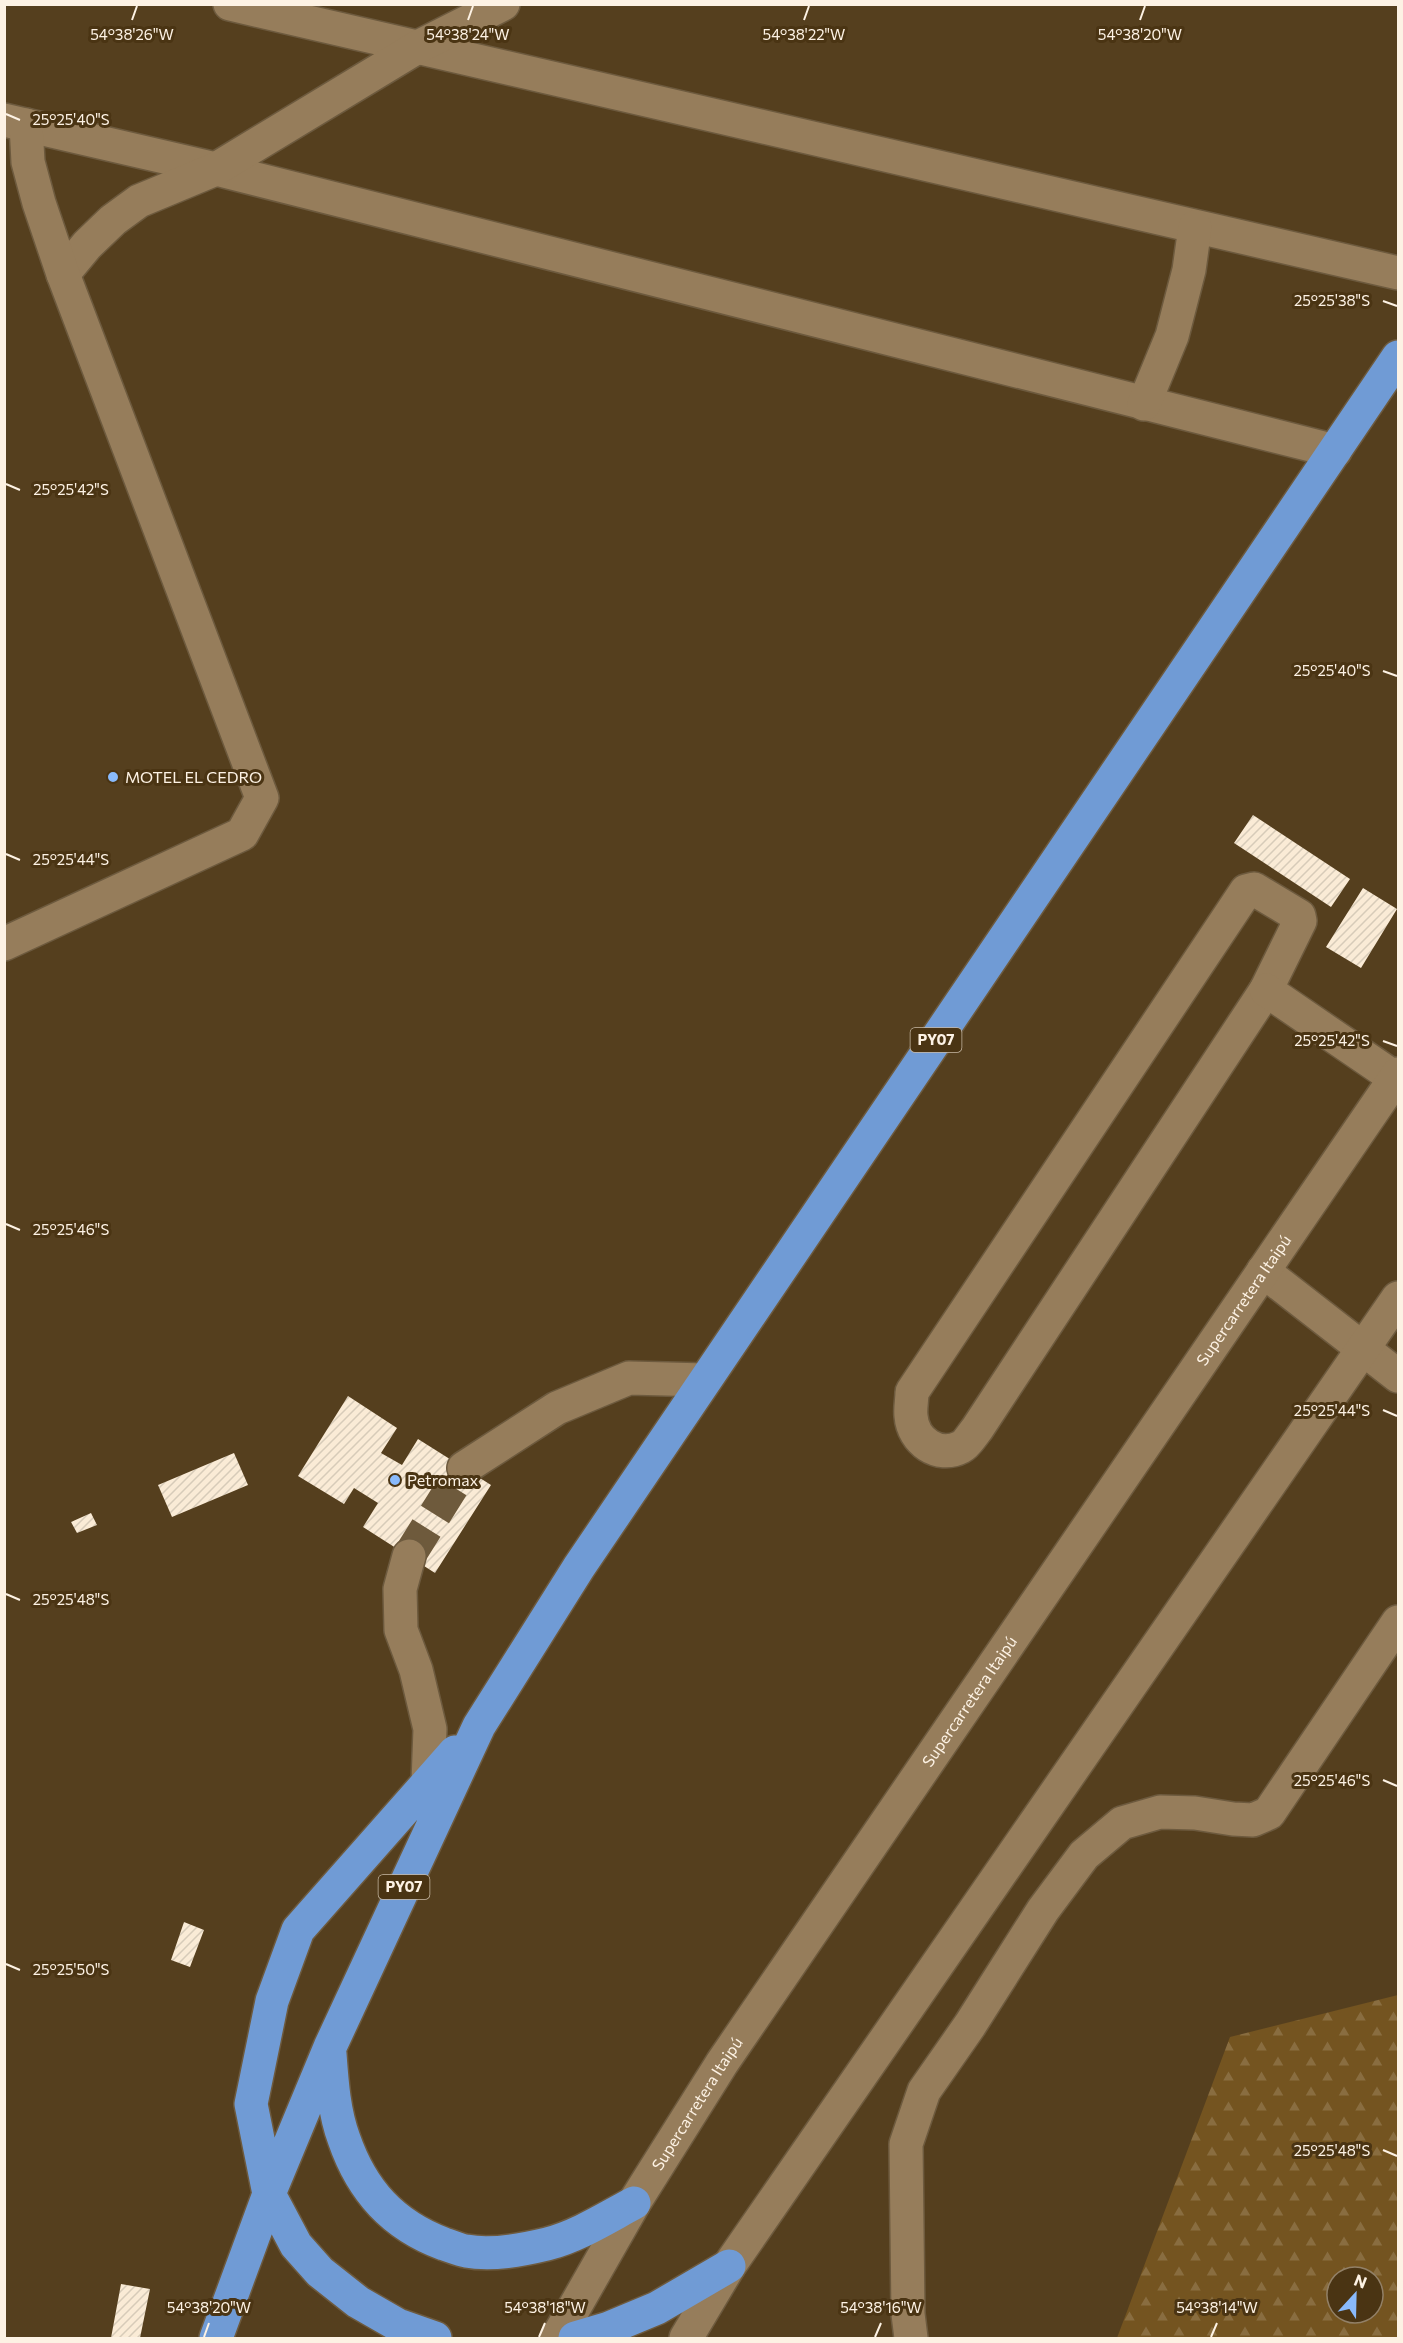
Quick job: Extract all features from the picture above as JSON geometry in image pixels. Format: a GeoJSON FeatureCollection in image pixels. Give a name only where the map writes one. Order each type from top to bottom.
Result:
{"type":"FeatureCollection","features":[{"type":"Feature","properties":{"kind":"highway","name":"PY07"},"geometry":{"type":"LineString","coordinates":[[216,2338],[269,2194],[330,2047],[479,1726],[579,1567],[1398,357]]}},
{"type":"Feature","properties":{"kind":"highway"},"geometry":{"type":"LineString","coordinates":[[435,2338],[398,2325],[358,2302],[320,2272],[296,2245],[269,2194],[251,2104],[272,2001],[298,1930],[479,1726]]}},
{"type":"Feature","properties":{"kind":"highway"},"geometry":{"type":"LineString","coordinates":[[330,2047],[333,2095],[344,2139],[362,2181],[390,2215],[425,2237],[466,2251],[504,2253],[549,2244],[586,2229],[634,2203]]}},
{"type":"Feature","properties":{"kind":"highway"},"geometry":{"type":"LineString","coordinates":[[575,2338],[657,2308],[729,2266]]}},
{"type":"Feature","properties":{"kind":"street"},"geometry":{"type":"LineString","coordinates":[[230,4],[1398,273]]}},
{"type":"Feature","properties":{"kind":"street"},"geometry":{"type":"LineString","coordinates":[[63,274],[87,245],[113,220],[139,201],[216,169],[416,48],[503,4]]}},
{"type":"Feature","properties":{"kind":"street"},"geometry":{"type":"LineString","coordinates":[[15,122],[216,169],[1335,451]]}},
{"type":"Feature","properties":{"kind":"street"},"geometry":{"type":"LineString","coordinates":[[4,944],[242,834],[262,798],[63,274],[15,122]]}},
{"type":"Feature","properties":{"kind":"street"},"geometry":{"type":"LineString","coordinates":[[1144,404],[1172,336],[1189,270],[1195,226]]}},
{"type":"Feature","properties":{"kind":"street"},"geometry":{"type":"LineString","coordinates":[[1254,889],[1299,916],[1300,921],[1266,990],[963,1447],[944,1452],[924,1444],[916,1433],[910,1416],[912,1392],[1245,891],[1254,889]]}},
{"type":"Feature","properties":{"kind":"street"},"geometry":{"type":"LineString","coordinates":[[1266,990],[1398,1078]]}},
{"type":"Feature","properties":{"kind":"street","name":"Supercarretera Itaipú"},"geometry":{"type":"LineString","coordinates":[[557,2338],[634,2203],[722,2063],[1263,1271],[1398,1078]]}},
{"type":"Feature","properties":{"kind":"street"},"geometry":{"type":"LineString","coordinates":[[1263,1271],[1398,1376]]}},
{"type":"Feature","properties":{"kind":"street"},"geometry":{"type":"LineString","coordinates":[[686,2338],[729,2266],[1398,1298]]}},
{"type":"Feature","properties":{"kind":"street"},"geometry":{"type":"LineString","coordinates":[[464,1468],[557,1408],[629,1378],[705,1380]]}},
{"type":"Feature","properties":{"kind":"street"},"geometry":{"type":"LineString","coordinates":[[409,1557],[400,1589],[401,1630],[416,1670],[430,1729],[428,1783]]}},
{"type":"Feature","properties":{"kind":"street"},"geometry":{"type":"LineString","coordinates":[[911,2338],[906,2255],[906,2144],[924,2091],[970,2025],[1043,1910],[1084,1855],[1122,1823],[1160,1812],[1195,1813],[1253,1820],[1269,1813],[1398,1622]]}},
{"type":"Feature","properties":{"kind":"green space"},"geometry":{"type":"Polygon","coordinates":[[[1398,1995],[1398,2338],[1117,2338],[1230,2037],[1398,1995]]]}},
{"type":"Feature","properties":{"kind":"building"},"geometry":{"type":"Polygon","coordinates":[[[1253,815],[1350,879],[1331,907],[1234,843],[1253,815]]]}},
{"type":"Feature","properties":{"kind":"building"},"geometry":{"type":"Polygon","coordinates":[[[1363,888],[1397,909],[1361,968],[1326,947],[1363,888]]]}},
{"type":"Feature","properties":{"kind":"building","name":"Petromax"},"geometry":{"type":"Polygon","coordinates":[[[348,1396],[397,1428],[381,1453],[402,1465],[418,1439],[491,1485],[435,1573],[363,1527],[378,1503],[354,1488],[344,1504],[298,1476],[348,1396]]]}},
{"type":"Feature","properties":{"kind":"building"},"geometry":{"type":"Polygon","coordinates":[[[234,1453],[248,1485],[172,1517],[158,1485],[234,1453]]]}},
{"type":"Feature","properties":{"kind":"building"},"geometry":{"type":"Polygon","coordinates":[[[91,1513],[97,1525],[77,1533],[71,1522],[91,1513]]]}},
{"type":"Feature","properties":{"kind":"building"},"geometry":{"type":"Polygon","coordinates":[[[184,1922],[204,1930],[190,1967],[171,1960],[184,1922]]]}},
{"type":"Feature","properties":{"kind":"building"},"geometry":{"type":"Polygon","coordinates":[[[121,2284],[150,2289],[140,2338],[111,2338],[121,2284]]]}},
{"type":"Feature","properties":{"kind":"tunnel"},"geometry":{"type":"LineString","coordinates":[[409,1556],[464,1468]]}},
{"type":"Feature","properties":{"kind":"place","name":"MOTEL EL CEDRO"},"geometry":{"type":"Point","coordinates":[113,777]}},
{"type":"Feature","properties":{"kind":"place","name":"Petromax"},"geometry":{"type":"Point","coordinates":[395,1480]}}]}
